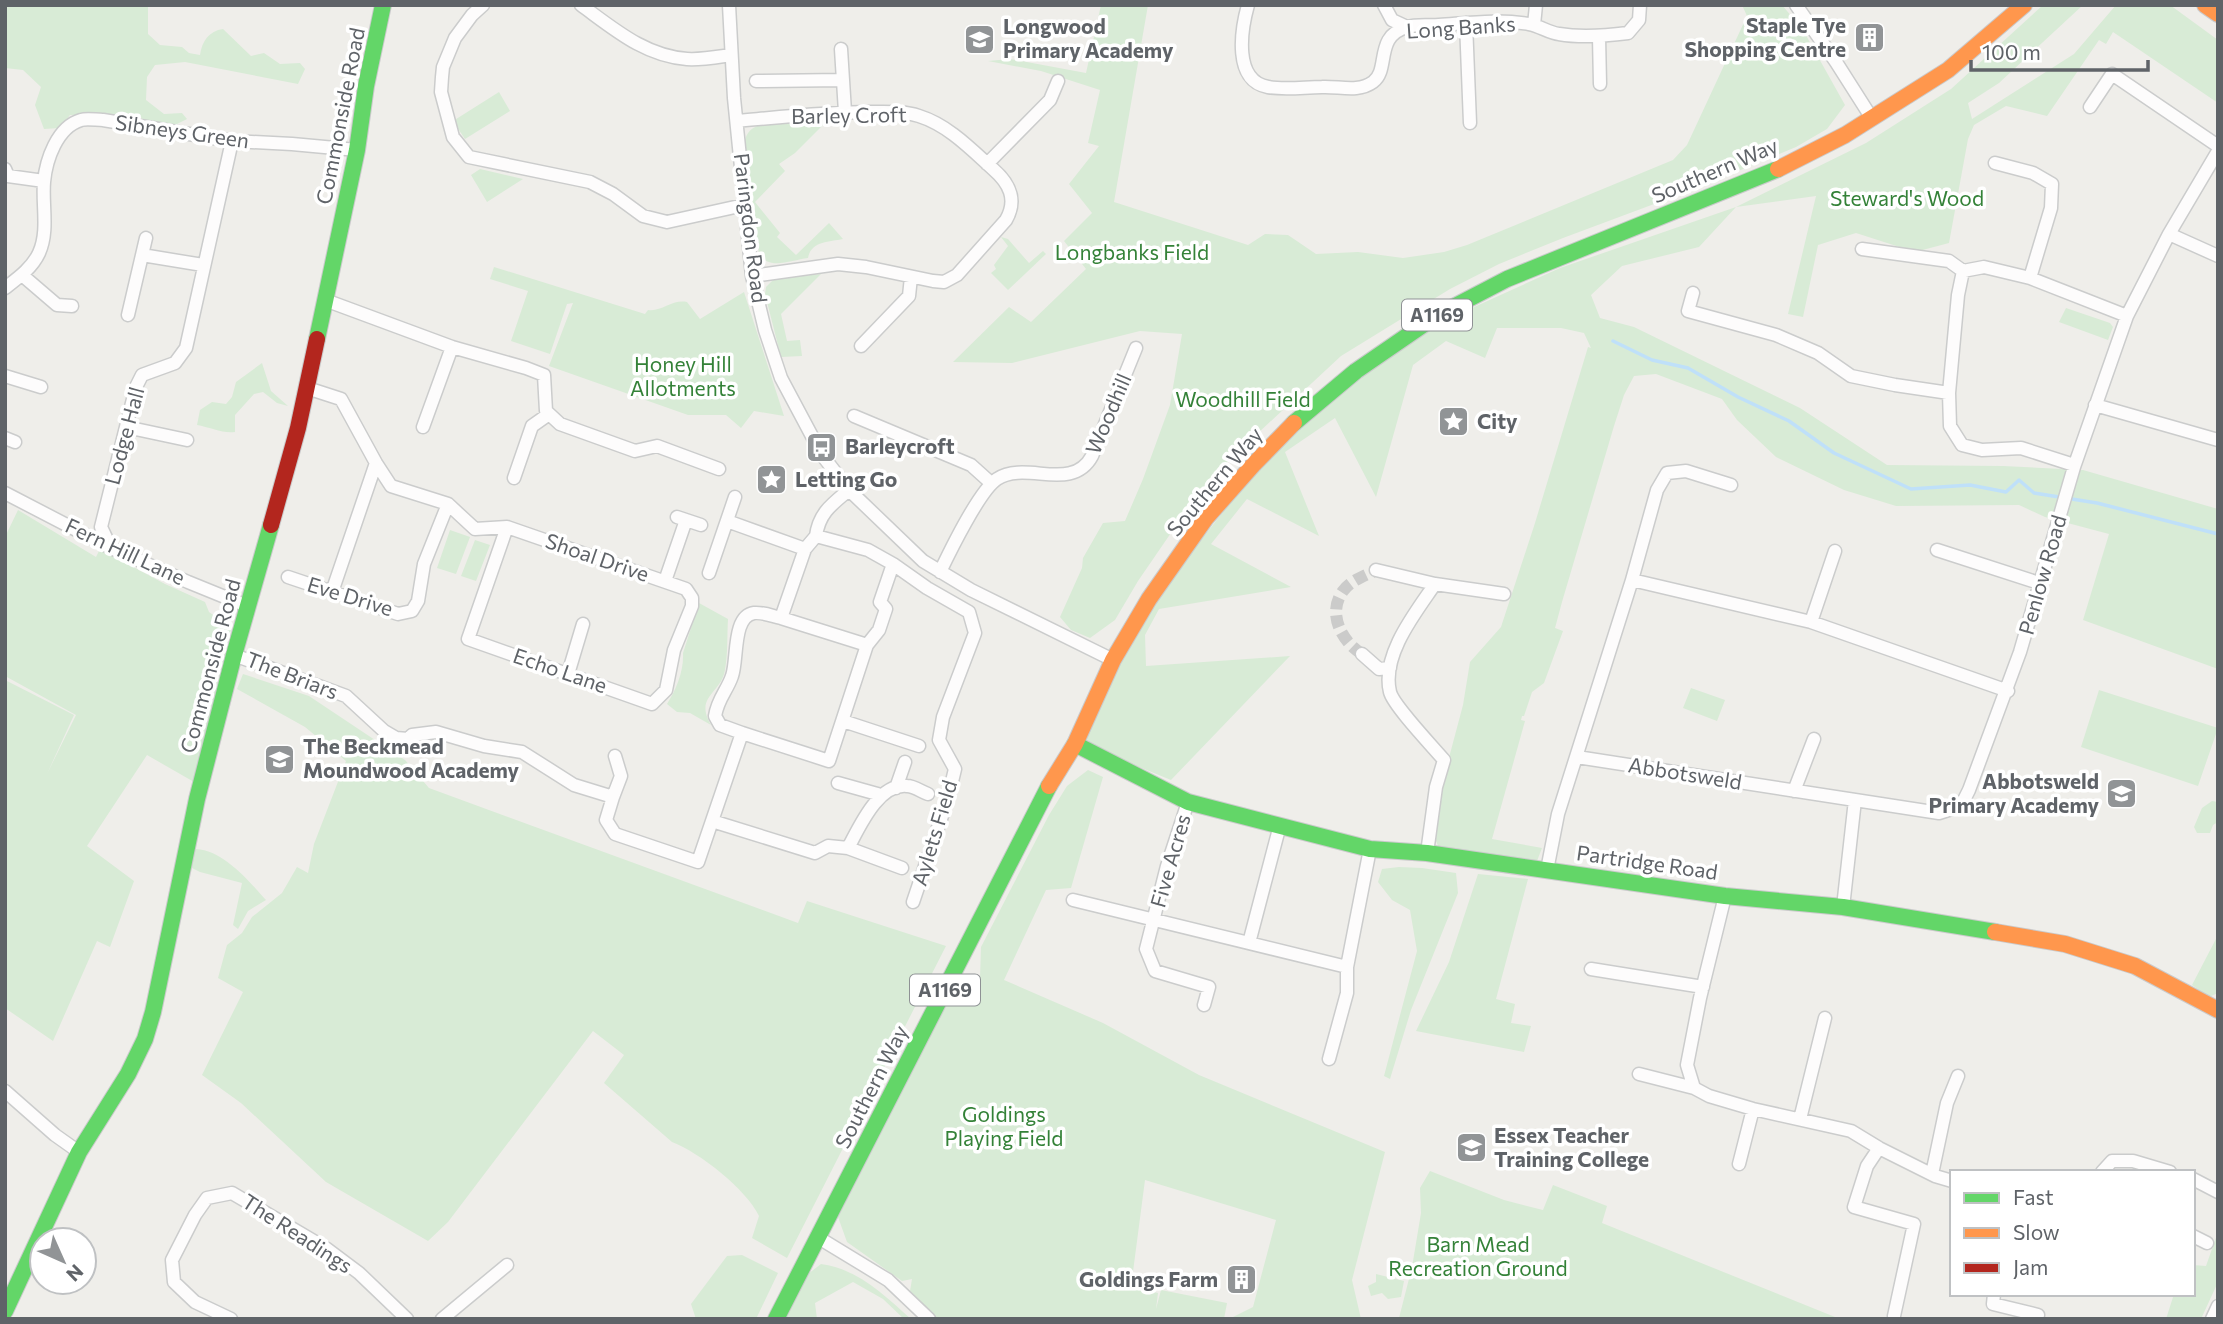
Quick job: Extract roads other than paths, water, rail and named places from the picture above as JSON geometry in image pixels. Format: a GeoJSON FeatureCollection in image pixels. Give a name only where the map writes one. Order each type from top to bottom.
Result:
{"type":"FeatureCollection","features":[{"type":"Feature","properties":{"kind":"street","name":"Commonside Road"},"geometry":{"type":"LineString","coordinates":[[5,1311],[79,1152],[128,1074],[145,1039],[153,1012],[197,799],[307,387],[357,150],[366,86],[383,5]]}},
{"type":"Feature","properties":{"kind":"street"},"geometry":{"type":"LineString","coordinates":[[484,5],[472,15],[454,38],[442,77],[441,92],[453,137],[469,157],[590,182],[613,194],[643,216],[667,222],[744,205]]}},
{"type":"Feature","properties":{"kind":"street"},"geometry":{"type":"LineString","coordinates":[[582,5],[621,34],[654,53],[689,60],[731,55]]}},
{"type":"Feature","properties":{"kind":"street","name":"Paringdon Road"},"geometry":{"type":"LineString","coordinates":[[729,5],[731,55],[752,276],[765,330],[781,378],[822,455],[849,490],[906,547],[940,572],[1113,660]]}},
{"type":"Feature","properties":{"kind":"street","name":"Long Banks"},"geometry":{"type":"LineString","coordinates":[[1248,5],[1243,23],[1243,65],[1252,80],[1268,88],[1337,86],[1358,89],[1375,81],[1382,69],[1383,53],[1392,34],[1407,27],[1504,21],[1534,25],[1557,34],[1599,37],[1628,33],[1639,20],[1640,5]]}},
{"type":"Feature","properties":{"kind":"street"},"geometry":{"type":"LineString","coordinates":[[1384,5],[1392,20],[1407,27]]}},
{"type":"Feature","properties":{"kind":"street","name":"Long Banks"},"geometry":{"type":"LineString","coordinates":[[1534,25],[1536,5]]}},
{"type":"Feature","properties":{"kind":"street"},"geometry":{"type":"LineString","coordinates":[[1796,5],[1871,117]]}},
{"type":"Feature","properties":{"kind":"street","name":"Southern Way"},"geometry":{"type":"LineString","coordinates":[[776,1319],[1050,783],[1075,744],[1113,660],[1149,599],[1206,518],[1253,465],[1301,416],[1356,371],[1436,316],[1507,279],[1766,175],[1833,141],[1948,70],[2024,5]]}},
{"type":"Feature","properties":{"kind":"street"},"geometry":{"type":"LineString","coordinates":[[2206,5],[2218,14]]}},
{"type":"Feature","properties":{"kind":"street"},"geometry":{"type":"LineString","coordinates":[[1466,23],[1470,123]]}},
{"type":"Feature","properties":{"kind":"street"},"geometry":{"type":"LineString","coordinates":[[1599,37],[1600,84]]}},
{"type":"Feature","properties":{"kind":"street"},"geometry":{"type":"LineString","coordinates":[[841,49],[845,112]]}},
{"type":"Feature","properties":{"kind":"street"},"geometry":{"type":"LineString","coordinates":[[2090,107],[2112,74],[2218,149]]}},
{"type":"Feature","properties":{"kind":"street","name":"Barley Croft"},"geometry":{"type":"LineString","coordinates":[[756,81],[843,80]]}},
{"type":"Feature","properties":{"kind":"street"},"geometry":{"type":"LineString","coordinates":[[987,164],[1050,100],[1058,81]]}},
{"type":"Feature","properties":{"kind":"street","name":"Barley Croft"},"geometry":{"type":"LineString","coordinates":[[737,121],[845,112],[897,112],[919,116],[945,129],[1004,178],[1011,191],[1012,204],[1006,219],[953,278],[939,282],[838,264],[752,276]]}},
{"type":"Feature","properties":{"kind":"street","name":"Sibneys Green"},"geometry":{"type":"LineString","coordinates":[[5,288],[22,275],[40,252],[44,230],[44,181],[53,150],[64,130],[82,120],[103,120],[233,141],[357,150]]}},
{"type":"Feature","properties":{"kind":"street","name":"Lodge Hall"},"geometry":{"type":"LineString","coordinates":[[111,548],[101,527],[136,387],[142,375],[175,363],[186,348],[233,141]]}},
{"type":"Feature","properties":{"kind":"street","name":"Penlow Road"},"geometry":{"type":"LineString","coordinates":[[1855,800],[1939,813],[1961,806],[2008,691],[2074,465],[2127,316],[2169,234],[2218,149]]}},
{"type":"Feature","properties":{"kind":"street"},"geometry":{"type":"LineString","coordinates":[[1995,163],[2033,173],[2052,184],[2051,208],[2030,278]]}},
{"type":"Feature","properties":{"kind":"street"},"geometry":{"type":"LineString","coordinates":[[6,174],[44,181]]}},
{"type":"Feature","properties":{"kind":"street"},"geometry":{"type":"LineString","coordinates":[[2169,234],[2218,256]]}},
{"type":"Feature","properties":{"kind":"street"},"geometry":{"type":"LineString","coordinates":[[128,315],[146,238]]}},
{"type":"Feature","properties":{"kind":"street"},"geometry":{"type":"LineString","coordinates":[[1862,249],[1949,261],[1963,271],[1984,267],[2030,278],[2127,316]]}},
{"type":"Feature","properties":{"kind":"street"},"geometry":{"type":"LineString","coordinates":[[142,256],[204,265]]}},
{"type":"Feature","properties":{"kind":"street"},"geometry":{"type":"LineString","coordinates":[[1963,271],[1958,295],[1949,393],[1950,426],[1962,445],[1982,450],[2021,448],[2074,465]]}},
{"type":"Feature","properties":{"kind":"street"},"geometry":{"type":"LineString","coordinates":[[22,275],[57,305],[72,306]]}},
{"type":"Feature","properties":{"kind":"street"},"geometry":{"type":"LineString","coordinates":[[861,346],[909,296],[911,277]]}},
{"type":"Feature","properties":{"kind":"street"},"geometry":{"type":"LineString","coordinates":[[1693,293],[1688,311],[1776,335],[1818,353],[1851,376],[1895,386],[1949,393]]}},
{"type":"Feature","properties":{"kind":"street"},"geometry":{"type":"LineString","coordinates":[[325,300],[452,347],[544,375],[546,411],[561,424],[635,451],[657,446],[719,469]]}},
{"type":"Feature","properties":{"kind":"street"},"geometry":{"type":"LineString","coordinates":[[423,427],[452,347]]}},
{"type":"Feature","properties":{"kind":"street","name":"Woodhill"},"geometry":{"type":"LineString","coordinates":[[991,483],[1009,474],[1066,474],[1085,466],[1092,456],[1136,348]]}},
{"type":"Feature","properties":{"kind":"street"},"geometry":{"type":"LineString","coordinates":[[5,376],[41,387]]}},
{"type":"Feature","properties":{"kind":"street"},"geometry":{"type":"LineString","coordinates":[[307,387],[341,399],[391,486],[448,505]]}},
{"type":"Feature","properties":{"kind":"street"},"geometry":{"type":"LineString","coordinates":[[2095,405],[2218,440]]}},
{"type":"Feature","properties":{"kind":"street"},"geometry":{"type":"LineString","coordinates":[[514,478],[532,426],[549,414]]}},
{"type":"Feature","properties":{"kind":"street"},"geometry":{"type":"LineString","coordinates":[[854,416],[971,465],[991,483],[940,572]]}},
{"type":"Feature","properties":{"kind":"street"},"geometry":{"type":"LineString","coordinates":[[126,428],[187,440]]}},
{"type":"Feature","properties":{"kind":"street"},"geometry":{"type":"LineString","coordinates":[[332,592],[376,463]]}},
{"type":"Feature","properties":{"kind":"street"},"geometry":{"type":"LineString","coordinates":[[1547,870],[1558,814],[1632,580],[1657,490],[1667,473],[1686,471],[1731,485]]}},
{"type":"Feature","properties":{"kind":"street"},"geometry":{"type":"LineString","coordinates":[[781,618],[805,549],[816,536],[818,523],[826,509],[849,490]]}},
{"type":"Feature","properties":{"kind":"street","name":"Fern Hill Lane"},"geometry":{"type":"LineString","coordinates":[[5,493],[111,548],[247,606]]}},
{"type":"Feature","properties":{"kind":"street"},"geometry":{"type":"LineString","coordinates":[[709,573],[735,497]]}},
{"type":"Feature","properties":{"kind":"street","name":"Shoal Drive"},"geometry":{"type":"LineString","coordinates":[[448,505],[475,529],[507,527],[686,589],[692,598],[692,606],[674,650],[666,690],[652,704]]}},
{"type":"Feature","properties":{"kind":"street","name":"Eve Drive"},"geometry":{"type":"LineString","coordinates":[[288,577],[398,614],[412,611],[418,600],[424,564],[448,505]]}},
{"type":"Feature","properties":{"kind":"street"},"geometry":{"type":"LineString","coordinates":[[665,581],[681,519],[701,525]]}},
{"type":"Feature","properties":{"kind":"street"},"geometry":{"type":"LineString","coordinates":[[727,521],[805,549]]}},
{"type":"Feature","properties":{"kind":"street","name":"Echo Lane"},"geometry":{"type":"LineString","coordinates":[[507,527],[468,639],[652,704]]}},
{"type":"Feature","properties":{"kind":"street","name":"Aylets Field"},"geometry":{"type":"LineString","coordinates":[[816,536],[867,550],[893,564],[927,589],[969,612],[975,633],[943,717],[939,740],[955,769],[948,799],[913,902]]}},
{"type":"Feature","properties":{"kind":"street"},"geometry":{"type":"LineString","coordinates":[[1937,550],[2039,583]]}},
{"type":"Feature","properties":{"kind":"street"},"geometry":{"type":"LineString","coordinates":[[1811,622],[1835,551]]}},
{"type":"Feature","properties":{"kind":"street"},"geometry":{"type":"LineString","coordinates":[[867,645],[781,618],[759,613],[750,614],[742,620],[732,676],[720,697],[715,716],[720,725],[829,761],[867,645],[879,630],[886,609],[880,602],[893,564]]}},
{"type":"Feature","properties":{"kind":"street"},"geometry":{"type":"LineString","coordinates":[[1377,570],[1435,584],[1504,594]]}},
{"type":"Feature","properties":{"kind":"street"},"geometry":{"type":"LineString","coordinates":[[1632,580],[1811,622],[2008,691]]}},
{"type":"Feature","properties":{"kind":"street"},"geometry":{"type":"LineString","coordinates":[[1427,853],[1436,787],[1444,760],[1397,705],[1390,692],[1390,668],[1396,644],[1435,584]]}},
{"type":"Feature","properties":{"kind":"street"},"geometry":{"type":"LineString","coordinates":[[568,674],[583,624]]}},
{"type":"Feature","properties":{"kind":"street","name":"The Briars"},"geometry":{"type":"LineString","coordinates":[[234,654],[346,696],[384,731],[396,738],[408,739],[412,735],[436,732],[484,746],[522,752],[574,785],[613,797]]}},
{"type":"Feature","properties":{"kind":"street"},"geometry":{"type":"LineString","coordinates":[[1362,654],[1379,669],[1390,668]]}},
{"type":"Feature","properties":{"kind":"street"},"geometry":{"type":"LineString","coordinates":[[843,721],[919,746]]}},
{"type":"Feature","properties":{"kind":"street"},"geometry":{"type":"LineString","coordinates":[[615,756],[621,776],[606,820],[615,834],[698,862],[742,733]]}},
{"type":"Feature","properties":{"kind":"street"},"geometry":{"type":"LineString","coordinates":[[1794,790],[1814,739]]}},
{"type":"Feature","properties":{"kind":"street","name":"Partridge Road"},"geometry":{"type":"LineString","coordinates":[[1075,744],[1188,802],[1370,849],[1427,853],[1725,896],[1843,907],[2065,944],[2135,966],[2218,1010]]}},
{"type":"Feature","properties":{"kind":"street","name":"Abbotsweld"},"geometry":{"type":"LineString","coordinates":[[1577,757],[1855,800]]}},
{"type":"Feature","properties":{"kind":"street"},"geometry":{"type":"LineString","coordinates":[[896,788],[905,762]]}},
{"type":"Feature","properties":{"kind":"street"},"geometry":{"type":"LineString","coordinates":[[838,783],[881,795]]}},
{"type":"Feature","properties":{"kind":"street"},"geometry":{"type":"LineString","coordinates":[[848,848],[881,795],[907,786],[928,794]]}},
{"type":"Feature","properties":{"kind":"street"},"geometry":{"type":"LineString","coordinates":[[1843,907],[1855,800]]}},
{"type":"Feature","properties":{"kind":"street","name":"Five Acres"},"geometry":{"type":"LineString","coordinates":[[1188,802],[1167,866],[1146,949],[1155,971],[1209,987],[1204,1005]]}},
{"type":"Feature","properties":{"kind":"street"},"geometry":{"type":"LineString","coordinates":[[712,821],[815,853],[828,846],[848,848],[902,868]]}},
{"type":"Feature","properties":{"kind":"street"},"geometry":{"type":"LineString","coordinates":[[1249,943],[1280,825]]}},
{"type":"Feature","properties":{"kind":"street"},"geometry":{"type":"LineString","coordinates":[[1329,1059],[1347,993],[1347,967],[1370,849]]}},
{"type":"Feature","properties":{"kind":"street"},"geometry":{"type":"LineString","coordinates":[[1694,1088],[1687,1065],[1725,896]]}},
{"type":"Feature","properties":{"kind":"street","name":"Five Acres"},"geometry":{"type":"LineString","coordinates":[[1073,900],[1347,967]]}},
{"type":"Feature","properties":{"kind":"street"},"geometry":{"type":"LineString","coordinates":[[1591,969],[1703,987]]}},
{"type":"Feature","properties":{"kind":"street"},"geometry":{"type":"LineString","coordinates":[[1800,1119],[1825,1018]]}},
{"type":"Feature","properties":{"kind":"street"},"geometry":{"type":"LineString","coordinates":[[1639,1074],[1694,1088],[1709,1096],[1753,1109],[1851,1131],[1879,1148],[1950,1180]]}},
{"type":"Feature","properties":{"kind":"street"},"geometry":{"type":"LineString","coordinates":[[1932,1174],[1947,1103],[1958,1076]]}},
{"type":"Feature","properties":{"kind":"street"},"geometry":{"type":"LineString","coordinates":[[5,1091],[55,1135],[79,1152]]}},
{"type":"Feature","properties":{"kind":"street"},"geometry":{"type":"LineString","coordinates":[[1739,1164],[1753,1109]]}},
{"type":"Feature","properties":{"kind":"street"},"geometry":{"type":"LineString","coordinates":[[1879,1148],[1867,1166],[1854,1207],[1913,1224],[1894,1316]]}},
{"type":"Feature","properties":{"kind":"street"},"geometry":{"type":"LineString","coordinates":[[2104,1170],[2112,1161],[2133,1161],[2163,1170]]}},
{"type":"Feature","properties":{"kind":"street"},"geometry":{"type":"LineString","coordinates":[[2195,1180],[2218,1192]]}},
{"type":"Feature","properties":{"kind":"street","name":"The Readings"},"geometry":{"type":"LineString","coordinates":[[231,1319],[195,1302],[174,1282],[172,1260],[207,1198],[232,1193],[327,1249],[359,1273],[407,1319]]}},
{"type":"Feature","properties":{"kind":"street"},"geometry":{"type":"LineString","coordinates":[[818,1238],[888,1280],[929,1319]]}},
{"type":"Feature","properties":{"kind":"street"},"geometry":{"type":"LineString","coordinates":[[2195,1238],[2207,1243]]}},
{"type":"Feature","properties":{"kind":"street"},"geometry":{"type":"LineString","coordinates":[[442,1319],[507,1265]]}},
{"type":"Feature","properties":{"kind":"street"},"geometry":{"type":"LineString","coordinates":[[1994,1296],[1993,1304],[2038,1315]]}},
{"type":"Feature","properties":{"kind":"street"},"geometry":{"type":"LineString","coordinates":[[2211,1319],[2218,1306]]}},
{"type":"Feature","properties":{"kind":"waterway"},"geometry":{"type":"LineString","coordinates":[[1613,341],[1652,360],[1688,368],[1738,397],[1789,421],[1834,453],[1911,489],[1970,485],[2006,492],[2019,480],[2034,493],[2097,503],[2218,534]]}},
{"type":"Feature","properties":{"kind":"tunnel"},"geometry":{"type":"LineString","coordinates":[[1362,654],[1343,634],[1336,617],[1336,608],[1346,587],[1376,570]]}},
{"type":"Feature","properties":{"kind":"place","name":"Staple Tye Shopping Centre"},"geometry":{"type":"Point","coordinates":[1869,38]}},
{"type":"Feature","properties":{"kind":"place","name":"Longwood Primary Academy"},"geometry":{"type":"Point","coordinates":[980,39]}},
{"type":"Feature","properties":{"kind":"place","name":"City"},"geometry":{"type":"Point","coordinates":[1454,422]}},
{"type":"Feature","properties":{"kind":"place","name":"Barleycroft"},"geometry":{"type":"Point","coordinates":[822,447]}},
{"type":"Feature","properties":{"kind":"place","name":"Letting Go"},"geometry":{"type":"Point","coordinates":[772,480]}},
{"type":"Feature","properties":{"kind":"place","name":"The Beckmead Moundwood Academy"},"geometry":{"type":"Point","coordinates":[280,759]}},
{"type":"Feature","properties":{"kind":"place","name":"Abbotsweld Primary Academy"},"geometry":{"type":"Point","coordinates":[2122,794]}},
{"type":"Feature","properties":{"kind":"place","name":"Essex Teacher Training College"},"geometry":{"type":"Point","coordinates":[1471,1148]}},
{"type":"Feature","properties":{"kind":"place","name":"Goldings Farm"},"geometry":{"type":"Point","coordinates":[1241,1280]}},
{"type":"Feature","properties":{"kind":"park label","name":"Steward's Wood"},"geometry":{"type":"Point","coordinates":[1907,199]}},
{"type":"Feature","properties":{"kind":"park label","name":"Longbanks Field"},"geometry":{"type":"Point","coordinates":[1132,253]}},
{"type":"Feature","properties":{"kind":"park label","name":"Honey Hill Allotments"},"geometry":{"type":"Point","coordinates":[683,377]}},
{"type":"Feature","properties":{"kind":"park label","name":"Woodhill Field"},"geometry":{"type":"Point","coordinates":[1243,400]}},
{"type":"Feature","properties":{"kind":"park label","name":"Goldings Playing Field"},"geometry":{"type":"Point","coordinates":[1004,1127]}},
{"type":"Feature","properties":{"kind":"park label","name":"Barn Mead Recreation Ground"},"geometry":{"type":"Point","coordinates":[1478,1257]}}]}
